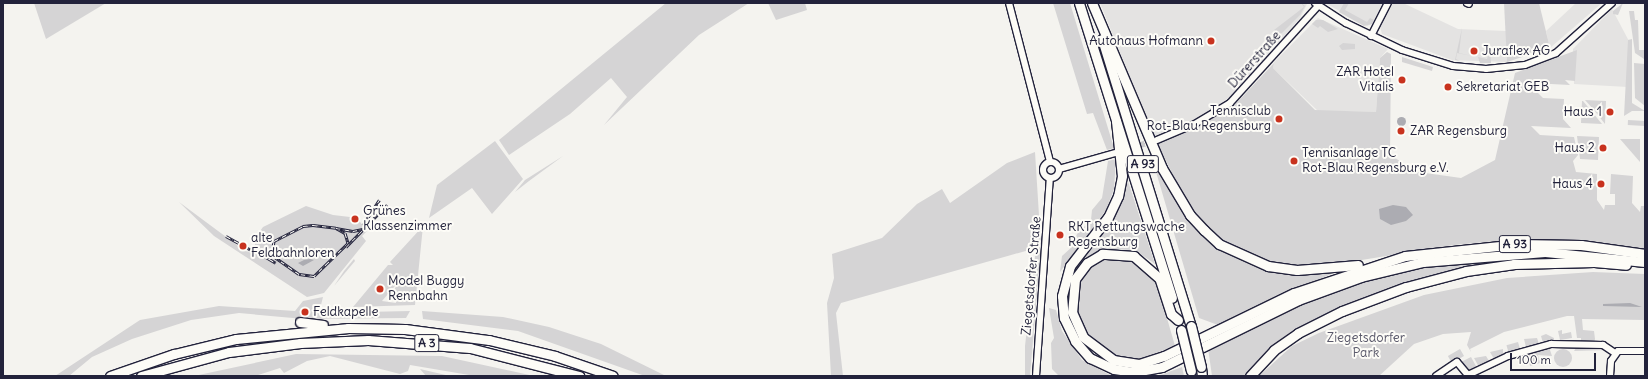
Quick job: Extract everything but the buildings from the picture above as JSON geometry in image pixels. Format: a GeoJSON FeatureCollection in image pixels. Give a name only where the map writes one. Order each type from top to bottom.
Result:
{"type":"FeatureCollection","features":[{"type":"Feature","properties":{"kind":"highway","name":"A 93"},"geometry":{"type":"LineString","coordinates":[[1079,3],[1178,320],[1191,374]]}},
{"type":"Feature","properties":{"kind":"highway","name":"A 93"},"geometry":{"type":"LineString","coordinates":[[1091,3],[1171,184],[1190,215],[1218,244],[1257,262],[1297,270],[1385,261],[1459,248],[1518,244],[1581,245],[1645,254]]}},
{"type":"Feature","properties":{"kind":"highway","name":"A 93"},"geometry":{"type":"LineString","coordinates":[[1091,3],[1191,326],[1201,372]]}},
{"type":"Feature","properties":{"kind":"highway","name":"A 93"},"geometry":{"type":"LineString","coordinates":[[1116,121],[1122,176],[1118,196],[1108,217],[1070,266],[1062,296],[1064,318],[1075,341],[1090,358],[1114,369],[1134,372],[1162,367],[1304,298],[1361,277],[1423,262],[1544,252],[1645,262]]}},
{"type":"Feature","properties":{"kind":"highway","name":"A 93"},"geometry":{"type":"LineString","coordinates":[[1178,320],[1171,314],[1159,278],[1134,256],[1122,252],[1102,254],[1087,263],[1075,279],[1072,312],[1083,337],[1113,360],[1139,364],[1164,356],[1294,293],[1385,261]]}},
{"type":"Feature","properties":{"kind":"highway","name":"A 93"},"geometry":{"type":"LineString","coordinates":[[1250,376],[1274,350],[1307,328],[1380,295],[1444,276],[1540,262],[1594,262],[1645,267]]}},
{"type":"Feature","properties":{"kind":"highway"},"geometry":{"type":"LineString","coordinates":[[300,322],[348,328]]}},
{"type":"Feature","properties":{"kind":"highway","name":"A 3"},"geometry":{"type":"LineString","coordinates":[[110,376],[174,354],[236,339],[348,328],[404,329],[490,340],[555,356],[613,376]]}},
{"type":"Feature","properties":{"kind":"highway","name":"A 3"},"geometry":{"type":"LineString","coordinates":[[141,376],[229,352],[361,340],[470,348],[579,376]]}},
{"type":"Feature","properties":{"kind":"street"},"geometry":{"type":"LineString","coordinates":[[1009,3],[1050,162],[1059,168],[1115,153]]}},
{"type":"Feature","properties":{"kind":"street"},"geometry":{"type":"LineString","coordinates":[[1371,36],[1388,3]]}},
{"type":"Feature","properties":{"kind":"street"},"geometry":{"type":"LineString","coordinates":[[1317,4],[1371,36],[1453,66],[1514,68],[1535,62],[1566,46],[1612,3]]}},
{"type":"Feature","properties":{"kind":"street","name":"Dürerstraße"},"geometry":{"type":"LineString","coordinates":[[1157,140],[1192,125],[1230,103],[1317,4]]}},
{"type":"Feature","properties":{"kind":"street","name":"Ziegetsdorfer Straße"},"geometry":{"type":"LineString","coordinates":[[1036,376],[1050,178],[1044,172],[1050,162]]}},
{"type":"Feature","properties":{"kind":"street"},"geometry":{"type":"LineString","coordinates":[[1050,178],[1058,174],[1059,168]]}},
{"type":"Feature","properties":{"kind":"street"},"geometry":{"type":"LineString","coordinates":[[1436,376],[1457,362],[1466,376],[1508,356],[1551,344],[1603,345],[1615,353]]}},
{"type":"Feature","properties":{"kind":"street"},"geometry":{"type":"LineString","coordinates":[[1615,353],[1623,349],[1645,350]]}},
{"type":"Feature","properties":{"kind":"street"},"geometry":{"type":"LineString","coordinates":[[1610,376],[1615,353]]}},
{"type":"Feature","properties":{"kind":"shaded area"},"geometry":{"type":"Polygon","coordinates":[[[1100,3],[1307,4],[1300,18],[1234,94],[1197,120],[1154,137],[1100,3]]]}},
{"type":"Feature","properties":{"kind":"shaded area"},"geometry":{"type":"Polygon","coordinates":[[[1325,3],[1383,3],[1372,24],[1367,26],[1325,3]]]}},
{"type":"Feature","properties":{"kind":"shaded area"},"geometry":{"type":"Polygon","coordinates":[[[1393,3],[1403,3],[1458,29],[1506,31],[1507,62],[1452,60],[1382,34],[1380,27],[1393,3]]]}},
{"type":"Feature","properties":{"kind":"shaded area"},"geometry":{"type":"Polygon","coordinates":[[[1576,3],[1602,3],[1550,48],[1546,31],[1576,3]]]}},
{"type":"Feature","properties":{"kind":"shaded area"},"geometry":{"type":"Polygon","coordinates":[[[1612,9],[1630,43],[1628,87],[1574,84],[1573,49],[1612,9]]]}},
{"type":"Feature","properties":{"kind":"shaded area"},"geometry":{"type":"Polygon","coordinates":[[[1318,18],[1388,49],[1380,58],[1376,112],[1318,111],[1273,68],[1274,62],[1318,18]]]}},
{"type":"Feature","properties":{"kind":"shaded area"},"geometry":{"type":"Polygon","coordinates":[[[1401,116],[1406,121],[1401,126],[1396,121],[1401,116]]]}},
{"type":"Feature","properties":{"kind":"shaded area"},"geometry":{"type":"Polygon","coordinates":[[[1393,205],[1406,207],[1413,215],[1406,221],[1391,225],[1380,219],[1379,209],[1393,205]]]}},
{"type":"Feature","properties":{"kind":"shaded area"},"geometry":{"type":"Polygon","coordinates":[[[304,260],[314,260],[303,266],[298,263],[304,260]]]}},
{"type":"Feature","properties":{"kind":"shaded area"},"geometry":{"type":"Polygon","coordinates":[[[1630,303],[1642,307],[1603,306],[1603,304],[1630,303]]]}},
{"type":"Feature","properties":{"kind":"green space"},"geometry":{"type":"Polygon","coordinates":[[[34,3],[106,3],[46,39],[34,3]]]}},
{"type":"Feature","properties":{"kind":"green space"},"geometry":{"type":"Polygon","coordinates":[[[666,3],[749,3],[699,35],[604,125],[627,97],[611,78],[570,114],[509,155],[499,140],[666,3]]]}},
{"type":"Feature","properties":{"kind":"green space"},"geometry":{"type":"Polygon","coordinates":[[[768,3],[805,3],[807,10],[776,20],[768,3]]]}},
{"type":"Feature","properties":{"kind":"green space"},"geometry":{"type":"Polygon","coordinates":[[[1053,3],[1070,3],[1114,148],[1107,150],[1093,113],[1087,114],[1053,3]]]}},
{"type":"Feature","properties":{"kind":"green space"},"geometry":{"type":"Polygon","coordinates":[[[1301,3],[1305,6],[1300,15],[1281,34],[1274,30],[1304,7],[1301,3]]]}},
{"type":"Feature","properties":{"kind":"green space"},"geometry":{"type":"Polygon","coordinates":[[[1344,3],[1349,3],[1345,10],[1367,22],[1370,18],[1374,20],[1372,24],[1364,26],[1339,12],[1344,3]]]}},
{"type":"Feature","properties":{"kind":"green space"},"geometry":{"type":"Polygon","coordinates":[[[1504,3],[1539,3],[1550,48],[1507,62],[1504,3]]]}},
{"type":"Feature","properties":{"kind":"green space"},"geometry":{"type":"Polygon","coordinates":[[[1623,3],[1618,15],[1613,14],[1613,11],[1623,3]]]}},
{"type":"Feature","properties":{"kind":"green space"},"geometry":{"type":"Polygon","coordinates":[[[1629,11],[1634,11],[1635,20],[1638,20],[1639,50],[1644,50],[1644,59],[1635,53],[1629,11]]]}},
{"type":"Feature","properties":{"kind":"green space"},"geometry":{"type":"Polygon","coordinates":[[[1316,20],[1323,20],[1338,29],[1328,32],[1320,26],[1318,28],[1312,24],[1316,20]]]}},
{"type":"Feature","properties":{"kind":"green space"},"geometry":{"type":"Polygon","coordinates":[[[1462,28],[1459,53],[1472,56],[1457,53],[1456,59],[1460,61],[1455,60],[1462,28]]]}},
{"type":"Feature","properties":{"kind":"green space"},"geometry":{"type":"Polygon","coordinates":[[[1632,39],[1632,103],[1645,111],[1632,111],[1624,116],[1628,40],[1632,39]]]}},
{"type":"Feature","properties":{"kind":"green space"},"geometry":{"type":"Polygon","coordinates":[[[1343,43],[1355,44],[1355,49],[1342,50],[1339,46],[1343,43]]]}},
{"type":"Feature","properties":{"kind":"green space"},"geometry":{"type":"Polygon","coordinates":[[[1490,49],[1491,63],[1480,63],[1478,57],[1487,59],[1490,49]]]}},
{"type":"Feature","properties":{"kind":"green space"},"geometry":{"type":"Polygon","coordinates":[[[1577,50],[1575,81],[1565,80],[1570,85],[1532,83],[1531,86],[1543,98],[1564,99],[1563,119],[1571,128],[1531,126],[1540,135],[1574,137],[1578,155],[1573,161],[1576,172],[1597,174],[1597,200],[1604,210],[1605,205],[1615,205],[1615,194],[1610,194],[1611,174],[1633,176],[1632,203],[1640,212],[1641,206],[1645,206],[1645,250],[1575,241],[1519,239],[1454,245],[1337,264],[1299,266],[1269,262],[1221,240],[1204,225],[1184,197],[1157,143],[1231,109],[1274,63],[1273,68],[1315,110],[1376,112],[1380,58],[1387,52],[1391,54],[1390,155],[1418,172],[1461,178],[1495,160],[1515,73],[1577,50]]]}},
{"type":"Feature","properties":{"kind":"green space"},"geometry":{"type":"Polygon","coordinates":[[[1402,57],[1433,67],[1432,71],[1402,62],[1402,57]]]}},
{"type":"Feature","properties":{"kind":"green space"},"geometry":{"type":"Polygon","coordinates":[[[1634,63],[1645,64],[1645,106],[1635,98],[1634,63]]]}},
{"type":"Feature","properties":{"kind":"green space"},"geometry":{"type":"Polygon","coordinates":[[[1585,100],[1606,101],[1605,124],[1594,110],[1585,100]]]}},
{"type":"Feature","properties":{"kind":"green space"},"geometry":{"type":"Polygon","coordinates":[[[1583,101],[1602,124],[1581,123],[1583,101]]]}},
{"type":"Feature","properties":{"kind":"green space"},"geometry":{"type":"Polygon","coordinates":[[[1628,120],[1645,121],[1645,126],[1628,125],[1628,120]]]}},
{"type":"Feature","properties":{"kind":"green space"},"geometry":{"type":"Polygon","coordinates":[[[1577,136],[1599,137],[1598,160],[1580,159],[1577,136]]]}},
{"type":"Feature","properties":{"kind":"green space"},"geometry":{"type":"Polygon","coordinates":[[[1620,139],[1640,139],[1640,162],[1620,139]]]}},
{"type":"Feature","properties":{"kind":"green space"},"geometry":{"type":"Polygon","coordinates":[[[495,141],[523,179],[492,214],[472,188],[429,218],[437,185],[495,141]]]}},
{"type":"Feature","properties":{"kind":"green space"},"geometry":{"type":"Polygon","coordinates":[[[1149,148],[1217,248],[1267,270],[1331,274],[1218,325],[1199,318],[1149,148]]]}},
{"type":"Feature","properties":{"kind":"green space"},"geometry":{"type":"Polygon","coordinates":[[[1035,152],[1041,247],[1030,376],[1025,376],[1025,346],[1036,248],[841,303],[836,313],[843,376],[831,376],[827,303],[834,278],[832,254],[882,238],[917,204],[942,189],[950,203],[1007,163],[1035,152]]]}},
{"type":"Feature","properties":{"kind":"green space"},"geometry":{"type":"Polygon","coordinates":[[[563,156],[529,181],[515,192],[525,180],[563,156]]]}},
{"type":"Feature","properties":{"kind":"green space"},"geometry":{"type":"Polygon","coordinates":[[[1116,159],[1114,189],[1106,210],[1060,272],[1062,256],[1073,246],[1077,234],[1091,220],[1092,210],[1102,198],[1108,161],[1116,159]]]}},
{"type":"Feature","properties":{"kind":"green space"},"geometry":{"type":"Polygon","coordinates":[[[1126,175],[1155,264],[1135,250],[1104,249],[1092,254],[1069,276],[1116,212],[1126,175]]]}},
{"type":"Feature","properties":{"kind":"green space"},"geometry":{"type":"Polygon","coordinates":[[[179,202],[245,251],[255,253],[255,238],[263,227],[306,206],[333,215],[350,217],[354,214],[367,231],[362,236],[366,241],[324,293],[307,297],[214,236],[179,202]]]}},
{"type":"Feature","properties":{"kind":"green space"},"geometry":{"type":"Polygon","coordinates":[[[423,226],[415,305],[353,307],[388,265],[393,265],[390,262],[423,226]],[[400,280],[382,301],[396,303],[394,290],[400,280]]]}},
{"type":"Feature","properties":{"kind":"green space"},"geometry":{"type":"Polygon","coordinates":[[[1545,256],[1551,257],[1472,267],[1297,330],[1267,350],[1246,376],[1212,376],[1208,348],[1311,299],[1368,279],[1426,265],[1545,256]]]}},
{"type":"Feature","properties":{"kind":"green space"},"geometry":{"type":"Polygon","coordinates":[[[1109,257],[1135,259],[1156,280],[1175,346],[1142,358],[1128,359],[1105,351],[1088,338],[1075,305],[1080,278],[1096,260],[1109,257]]]}},
{"type":"Feature","properties":{"kind":"green space"},"geometry":{"type":"Polygon","coordinates":[[[354,259],[355,261],[334,286],[344,271],[354,259]]]}},
{"type":"Feature","properties":{"kind":"green space","name":"Ziegetsdorfer Park"},"geometry":{"type":"Polygon","coordinates":[[[1593,272],[1645,274],[1645,320],[1582,319],[1583,330],[1594,331],[1595,339],[1594,343],[1581,343],[1581,338],[1577,338],[1574,316],[1567,316],[1504,332],[1470,349],[1471,352],[1467,345],[1471,332],[1443,334],[1414,344],[1379,376],[1259,376],[1292,346],[1319,333],[1424,295],[1507,278],[1593,272]]]}},
{"type":"Feature","properties":{"kind":"green space"},"geometry":{"type":"Polygon","coordinates":[[[323,297],[319,313],[410,311],[406,318],[304,319],[239,313],[191,320],[132,339],[92,357],[69,376],[55,376],[140,320],[219,306],[295,311],[303,301],[323,297]]]}},
{"type":"Feature","properties":{"kind":"green space"},"geometry":{"type":"Polygon","coordinates":[[[1049,308],[1056,310],[1062,331],[1082,360],[1112,376],[1059,376],[1052,369],[1051,343],[1054,338],[1049,308]]]}},
{"type":"Feature","properties":{"kind":"green space"},"geometry":{"type":"Polygon","coordinates":[[[422,311],[503,317],[549,327],[601,344],[666,376],[645,376],[518,331],[423,319],[422,311]]]}},
{"type":"Feature","properties":{"kind":"green space"},"geometry":{"type":"Polygon","coordinates":[[[1562,330],[1562,334],[1571,332],[1572,338],[1560,340],[1558,331],[1562,330]]]}},
{"type":"Feature","properties":{"kind":"green space"},"geometry":{"type":"Polygon","coordinates":[[[1546,334],[1554,338],[1554,341],[1543,343],[1541,336],[1546,334]]]}},
{"type":"Feature","properties":{"kind":"green space"},"geometry":{"type":"Polygon","coordinates":[[[1537,338],[1539,344],[1526,347],[1524,339],[1537,338]]]}},
{"type":"Feature","properties":{"kind":"green space"},"geometry":{"type":"Polygon","coordinates":[[[1518,342],[1520,349],[1508,352],[1506,345],[1518,342]]]}},
{"type":"Feature","properties":{"kind":"green space"},"geometry":{"type":"Polygon","coordinates":[[[1549,347],[1552,356],[1538,355],[1540,363],[1530,366],[1527,353],[1549,347]]]}},
{"type":"Feature","properties":{"kind":"green space"},"geometry":{"type":"Polygon","coordinates":[[[1601,347],[1607,350],[1574,351],[1576,348],[1601,347]]]}},
{"type":"Feature","properties":{"kind":"green space"},"geometry":{"type":"Polygon","coordinates":[[[1460,349],[1464,356],[1452,363],[1448,356],[1460,349]]]}},
{"type":"Feature","properties":{"kind":"green space"},"geometry":{"type":"Polygon","coordinates":[[[1503,349],[1503,356],[1494,359],[1490,352],[1503,349]]]}},
{"type":"Feature","properties":{"kind":"green space"},"geometry":{"type":"Polygon","coordinates":[[[1563,349],[1569,352],[1572,358],[1569,364],[1563,367],[1557,364],[1554,358],[1557,352],[1563,349]]]}},
{"type":"Feature","properties":{"kind":"green space"},"geometry":{"type":"Polygon","coordinates":[[[296,354],[442,356],[534,376],[475,376],[410,365],[408,371],[400,374],[330,356],[307,361],[284,373],[280,368],[255,376],[194,376],[296,354]]]}},
{"type":"Feature","properties":{"kind":"green space"},"geometry":{"type":"Polygon","coordinates":[[[1486,356],[1489,361],[1479,367],[1474,358],[1486,356]]]}},
{"type":"Feature","properties":{"kind":"green space"},"geometry":{"type":"Polygon","coordinates":[[[1471,357],[1477,368],[1468,372],[1461,362],[1471,357]]]}},
{"type":"Feature","properties":{"kind":"green space"},"geometry":{"type":"Polygon","coordinates":[[[1182,367],[1184,376],[1158,376],[1182,367]]]}},
{"type":"Feature","properties":{"kind":"green space"},"geometry":{"type":"Polygon","coordinates":[[[420,369],[450,376],[426,376],[420,369]]]}},
{"type":"Feature","properties":{"kind":"tunnel"},"geometry":{"type":"LineString","coordinates":[[1122,151],[1153,141]]}},
{"type":"Feature","properties":{"kind":"railway"},"geometry":{"type":"LineString","coordinates":[[363,225],[379,200]]}},
{"type":"Feature","properties":{"kind":"railway"},"geometry":{"type":"LineString","coordinates":[[346,247],[387,205]]}},
{"type":"Feature","properties":{"kind":"railway"},"geometry":{"type":"LineString","coordinates":[[336,228],[345,233],[348,243],[314,276],[299,274],[272,255],[274,241],[303,226],[313,225],[336,228],[353,231],[363,229]]}},
{"type":"Feature","properties":{"kind":"railway"},"geometry":{"type":"LineString","coordinates":[[226,236],[253,251]]}},
{"type":"Feature","properties":{"kind":"railway"},"geometry":{"type":"LineString","coordinates":[[261,254],[276,263]]}},
{"type":"Feature","properties":{"kind":"place","name":"Autohaus Hofmann"},"geometry":{"type":"Point","coordinates":[1211,41]}},
{"type":"Feature","properties":{"kind":"place","name":"Juraflex AG"},"geometry":{"type":"Point","coordinates":[1474,51]}},
{"type":"Feature","properties":{"kind":"place","name":"ZAR Hotel Vitalis"},"geometry":{"type":"Point","coordinates":[1402,80]}},
{"type":"Feature","properties":{"kind":"place","name":"Sekretariat GEB"},"geometry":{"type":"Point","coordinates":[1448,87]}},
{"type":"Feature","properties":{"kind":"place","name":"Haus 1"},"geometry":{"type":"Point","coordinates":[1610,112]}},
{"type":"Feature","properties":{"kind":"place","name":"Tennisclub Rot-Blau Regensburg"},"geometry":{"type":"Point","coordinates":[1279,119]}},
{"type":"Feature","properties":{"kind":"place","name":"ZAR Regensburg"},"geometry":{"type":"Point","coordinates":[1401,131]}},
{"type":"Feature","properties":{"kind":"place","name":"Haus 2"},"geometry":{"type":"Point","coordinates":[1603,148]}},
{"type":"Feature","properties":{"kind":"place","name":"Tennisanlage TC Rot-Blau Regensburg e.V."},"geometry":{"type":"Point","coordinates":[1294,161]}},
{"type":"Feature","properties":{"kind":"place","name":"Haus 4"},"geometry":{"type":"Point","coordinates":[1601,184]}},
{"type":"Feature","properties":{"kind":"place","name":"Grünes Klassenzimmer"},"geometry":{"type":"Point","coordinates":[355,219]}},
{"type":"Feature","properties":{"kind":"place","name":"RKT Rettungswache Regensburg"},"geometry":{"type":"Point","coordinates":[1060,235]}},
{"type":"Feature","properties":{"kind":"place","name":"alte Feldbahnloren"},"geometry":{"type":"Point","coordinates":[243,246]}},
{"type":"Feature","properties":{"kind":"place","name":"Model Buggy Rennbahn"},"geometry":{"type":"Point","coordinates":[380,289]}},
{"type":"Feature","properties":{"kind":"place","name":"Feldkapelle"},"geometry":{"type":"Point","coordinates":[305,312]}}]}
